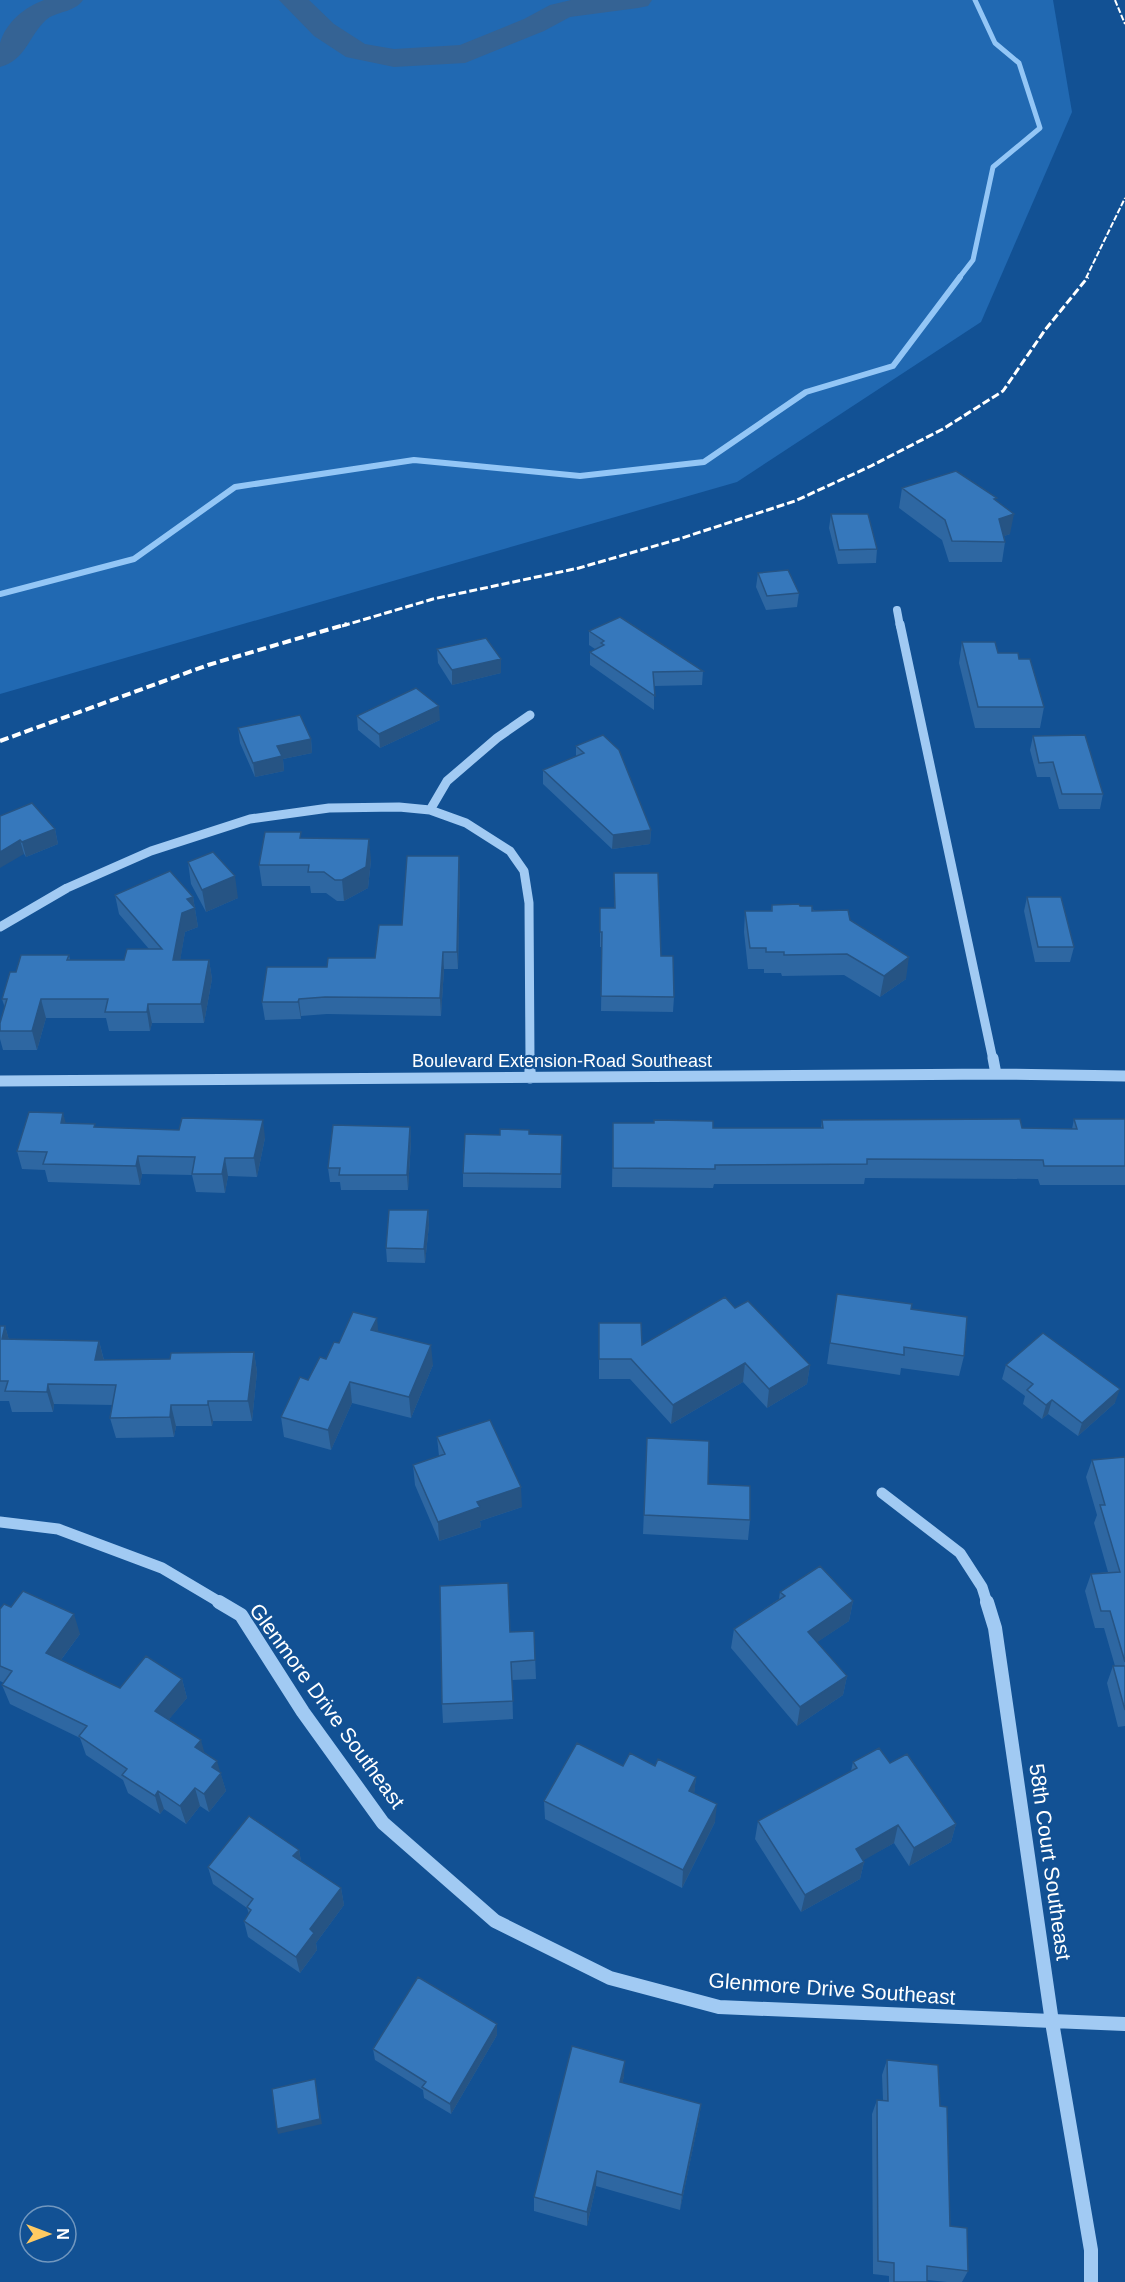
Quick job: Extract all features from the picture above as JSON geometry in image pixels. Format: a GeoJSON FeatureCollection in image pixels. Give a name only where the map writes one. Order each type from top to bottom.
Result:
{"type":"FeatureCollection","features":[{"type":"Feature","properties":{"kind":"street"},"geometry":{"type":"LineString","coordinates":[[897,610],[996,1074]]}},
{"type":"Feature","properties":{"kind":"street"},"geometry":{"type":"LineString","coordinates":[[430,810],[447,781],[497,738],[530,715]]}},
{"type":"Feature","properties":{"kind":"street"},"geometry":{"type":"LineString","coordinates":[[0,927],[67,888],[151,851],[250,819],[329,808],[399,807],[430,810],[466,823],[510,851],[524,871],[529,903],[530,1078]]}},
{"type":"Feature","properties":{"kind":"street","name":"Boulevard Extension-Road Southeast"},"geometry":{"type":"LineString","coordinates":[[0,1081],[996,1074],[1125,1076]]}},
{"type":"Feature","properties":{"kind":"street","name":"58th Court Southeast"},"geometry":{"type":"LineString","coordinates":[[882,1493],[960,1553],[982,1587],[995,1628],[1052,2022],[1091,2250],[1091,2282]]}},
{"type":"Feature","properties":{"kind":"street","name":"Glenmore Drive Southeast"},"geometry":{"type":"LineString","coordinates":[[0,1522],[58,1529],[162,1568],[241,1615],[303,1712],[383,1823],[495,1921],[610,1978],[719,2007],[1125,2024]]}},
{"type":"Feature","properties":{"kind":"shaded area"},"geometry":{"type":"Polygon","coordinates":[[[0,0],[1053,0],[1072,112],[981,322],[737,482],[0,694],[0,0]]]}},
{"type":"Feature","properties":{"kind":"building"},"geometry":{"type":"Polygon","coordinates":[[[956,471],[997,498],[994,499],[1014,514],[999,519],[1005,542],[952,541],[945,520],[902,488],[956,471]]]}},
{"type":"Feature","properties":{"kind":"building"},"geometry":{"type":"Polygon","coordinates":[[[831,514],[868,514],[877,549],[839,550],[831,514]]]}},
{"type":"Feature","properties":{"kind":"building"},"geometry":{"type":"Polygon","coordinates":[[[788,570],[799,593],[767,596],[758,573],[788,570]]]}},
{"type":"Feature","properties":{"kind":"building"},"geometry":{"type":"Polygon","coordinates":[[[620,617],[703,671],[653,672],[655,696],[590,652],[604,645],[601,643],[604,641],[589,631],[620,617]]]}},
{"type":"Feature","properties":{"kind":"building"},"geometry":{"type":"Polygon","coordinates":[[[486,638],[501,659],[452,670],[437,649],[486,638]]]}},
{"type":"Feature","properties":{"kind":"building"},"geometry":{"type":"Polygon","coordinates":[[[962,642],[995,642],[998,653],[1018,653],[1019,659],[1030,659],[1044,707],[978,707],[962,642]]]}},
{"type":"Feature","properties":{"kind":"building"},"geometry":{"type":"Polygon","coordinates":[[[416,688],[439,706],[379,734],[357,716],[416,688]]]}},
{"type":"Feature","properties":{"kind":"building"},"geometry":{"type":"Polygon","coordinates":[[[300,715],[311,739],[277,746],[282,756],[253,763],[238,728],[300,715]]]}},
{"type":"Feature","properties":{"kind":"building"},"geometry":{"type":"Polygon","coordinates":[[[603,735],[619,750],[651,830],[613,835],[543,770],[584,753],[576,746],[603,735]]]}},
{"type":"Feature","properties":{"kind":"building"},"geometry":{"type":"Polygon","coordinates":[[[1085,735],[1103,794],[1062,794],[1053,762],[1039,763],[1033,736],[1085,735]]]}},
{"type":"Feature","properties":{"kind":"building"},"geometry":{"type":"Polygon","coordinates":[[[32,803],[55,829],[22,842],[20,840],[0,852],[0,816],[32,803]]]}},
{"type":"Feature","properties":{"kind":"building"},"geometry":{"type":"Polygon","coordinates":[[[265,832],[301,832],[300,838],[369,839],[366,867],[342,880],[335,880],[324,872],[308,872],[309,865],[259,865],[265,832]]]}},
{"type":"Feature","properties":{"kind":"building"},"geometry":{"type":"Polygon","coordinates":[[[213,852],[235,876],[202,890],[188,862],[213,852]]]}},
{"type":"Feature","properties":{"kind":"building"},"geometry":{"type":"Polygon","coordinates":[[[407,856],[459,856],[457,952],[443,952],[440,998],[325,997],[299,999],[298,1002],[262,1002],[267,967],[327,967],[328,958],[375,958],[379,925],[402,925],[407,856]]]}},
{"type":"Feature","properties":{"kind":"building"},"geometry":{"type":"Polygon","coordinates":[[[170,871],[193,897],[187,899],[195,908],[182,913],[173,960],[209,960],[201,1004],[148,1004],[147,1012],[105,1012],[108,999],[41,999],[32,1031],[0,1031],[7,999],[2,999],[10,972],[16,972],[21,955],[69,955],[67,960],[124,960],[127,949],[162,949],[115,895],[170,871]]]}},
{"type":"Feature","properties":{"kind":"building"},"geometry":{"type":"Polygon","coordinates":[[[614,873],[658,873],[661,956],[673,956],[674,997],[601,996],[600,908],[615,908],[614,873]]]}},
{"type":"Feature","properties":{"kind":"building"},"geometry":{"type":"Polygon","coordinates":[[[1027,897],[1061,897],[1074,947],[1038,947],[1027,897]]]}},
{"type":"Feature","properties":{"kind":"building"},"geometry":{"type":"Polygon","coordinates":[[[799,904],[800,906],[812,906],[812,911],[848,910],[850,920],[909,957],[884,976],[847,954],[784,955],[784,952],[766,952],[766,948],[750,948],[745,911],[772,911],[772,905],[799,904]]]}},
{"type":"Feature","properties":{"kind":"building"},"geometry":{"type":"Polygon","coordinates":[[[29,1112],[63,1113],[61,1123],[95,1124],[94,1127],[179,1130],[182,1118],[263,1120],[254,1158],[225,1158],[222,1174],[192,1174],[195,1157],[138,1156],[136,1166],[43,1164],[47,1152],[17,1151],[29,1112]]]}},
{"type":"Feature","properties":{"kind":"building"},"geometry":{"type":"Polygon","coordinates":[[[1020,1119],[1022,1128],[1077,1129],[1074,1119],[1125,1119],[1125,1166],[1044,1166],[1043,1160],[867,1159],[867,1164],[715,1165],[715,1169],[613,1168],[613,1123],[654,1123],[654,1120],[713,1121],[713,1128],[823,1128],[822,1120],[1020,1119]]]}},
{"type":"Feature","properties":{"kind":"building"},"geometry":{"type":"Polygon","coordinates":[[[333,1125],[410,1127],[407,1175],[339,1175],[340,1168],[328,1168],[333,1125]]]}},
{"type":"Feature","properties":{"kind":"building"},"geometry":{"type":"Polygon","coordinates":[[[500,1129],[529,1130],[529,1134],[562,1135],[561,1174],[463,1173],[465,1134],[500,1135],[500,1129]]]}},
{"type":"Feature","properties":{"kind":"building"},"geometry":{"type":"Polygon","coordinates":[[[389,1210],[428,1210],[424,1249],[386,1248],[389,1210]]]}},
{"type":"Feature","properties":{"kind":"building"},"geometry":{"type":"Polygon","coordinates":[[[837,1294],[912,1304],[911,1309],[967,1317],[964,1356],[904,1347],[904,1355],[830,1343],[837,1294]]]}},
{"type":"Feature","properties":{"kind":"building"},"geometry":{"type":"Polygon","coordinates":[[[725,1297],[735,1308],[748,1301],[810,1365],[769,1389],[745,1363],[673,1405],[631,1359],[599,1359],[599,1323],[641,1323],[642,1345],[725,1297]]]}},
{"type":"Feature","properties":{"kind":"building"},"geometry":{"type":"Polygon","coordinates":[[[353,1312],[377,1318],[371,1330],[431,1345],[409,1397],[350,1382],[328,1430],[281,1417],[300,1377],[308,1380],[320,1357],[326,1359],[334,1342],[339,1343],[353,1312]]]}},
{"type":"Feature","properties":{"kind":"building"},"geometry":{"type":"Polygon","coordinates":[[[0,1326],[5,1326],[2,1339],[99,1341],[95,1360],[170,1359],[171,1353],[254,1352],[248,1401],[208,1401],[208,1405],[171,1405],[170,1417],[110,1418],[116,1385],[48,1384],[47,1392],[5,1391],[8,1381],[0,1381],[0,1326]]]}},
{"type":"Feature","properties":{"kind":"building"},"geometry":{"type":"Polygon","coordinates":[[[1043,1333],[1120,1389],[1082,1423],[1052,1400],[1046,1405],[1027,1390],[1033,1384],[1006,1365],[1043,1333]]]}},
{"type":"Feature","properties":{"kind":"building"},"geometry":{"type":"Polygon","coordinates":[[[490,1420],[521,1487],[477,1502],[480,1507],[438,1522],[413,1465],[445,1454],[437,1437],[490,1420]]]}},
{"type":"Feature","properties":{"kind":"building"},"geometry":{"type":"Polygon","coordinates":[[[647,1438],[709,1441],[708,1484],[750,1486],[750,1520],[644,1515],[647,1438]]]}},
{"type":"Feature","properties":{"kind":"building"},"geometry":{"type":"Polygon","coordinates":[[[1125,1457],[1125,1662],[1110,1611],[1101,1611],[1091,1574],[1120,1572],[1100,1505],[1105,1505],[1092,1460],[1125,1457]]]}},
{"type":"Feature","properties":{"kind":"building"},"geometry":{"type":"Polygon","coordinates":[[[820,1566],[853,1601],[808,1632],[847,1676],[800,1707],[734,1629],[785,1596],[780,1592],[820,1566]]]}},
{"type":"Feature","properties":{"kind":"building"},"geometry":{"type":"Polygon","coordinates":[[[508,1583],[510,1632],[534,1631],[535,1660],[511,1662],[513,1701],[442,1704],[440,1586],[508,1583]]]}},
{"type":"Feature","properties":{"kind":"building"},"geometry":{"type":"Polygon","coordinates":[[[23,1591],[74,1614],[46,1653],[120,1688],[146,1656],[182,1679],[155,1711],[201,1740],[195,1747],[217,1761],[212,1767],[221,1773],[204,1794],[195,1788],[180,1806],[158,1791],[155,1796],[122,1775],[127,1769],[79,1736],[87,1726],[2,1685],[12,1671],[0,1666],[0,1609],[4,1604],[11,1607],[23,1591]]]}},
{"type":"Feature","properties":{"kind":"building"},"geometry":{"type":"Polygon","coordinates":[[[1113,1666],[1125,1666],[1125,1710],[1113,1666]]]}},
{"type":"Feature","properties":{"kind":"building"},"geometry":{"type":"Polygon","coordinates":[[[577,1743],[623,1766],[630,1753],[655,1766],[658,1759],[696,1777],[689,1791],[717,1804],[683,1870],[544,1801],[577,1743]]]}},
{"type":"Feature","properties":{"kind":"building"},"geometry":{"type":"Polygon","coordinates":[[[879,1748],[890,1763],[907,1754],[956,1824],[914,1848],[898,1825],[856,1849],[864,1862],[805,1895],[758,1821],[857,1768],[853,1762],[879,1748]]]}},
{"type":"Feature","properties":{"kind":"building"},"geometry":{"type":"Polygon","coordinates":[[[249,1816],[299,1850],[293,1856],[341,1888],[310,1929],[314,1933],[296,1957],[244,1921],[251,1910],[247,1907],[253,1899],[208,1867],[249,1816]]]}},
{"type":"Feature","properties":{"kind":"building"},"geometry":{"type":"Polygon","coordinates":[[[418,1977],[497,2024],[450,2104],[422,2087],[426,2082],[373,2049],[418,1977]]]}},
{"type":"Feature","properties":{"kind":"building"},"geometry":{"type":"Polygon","coordinates":[[[572,2046],[625,2061],[620,2082],[701,2104],[682,2195],[597,2171],[587,2212],[534,2197],[572,2046]]]}},
{"type":"Feature","properties":{"kind":"building"},"geometry":{"type":"Polygon","coordinates":[[[887,2060],[938,2065],[940,2106],[947,2107],[950,2226],[967,2228],[968,2271],[927,2266],[927,2282],[894,2282],[894,2263],[878,2261],[877,2100],[888,2101],[887,2060]]]}},
{"type":"Feature","properties":{"kind":"building"},"geometry":{"type":"Polygon","coordinates":[[[315,2079],[320,2119],[277,2129],[272,2089],[315,2079]]]}},
{"type":"Feature","properties":{"kind":"waterway"},"geometry":{"type":"LineString","coordinates":[[0,58],[14,46],[20,31],[38,12],[69,0]]}},
{"type":"Feature","properties":{"kind":"waterway"},"geometry":{"type":"LineString","coordinates":[[293,0],[324,30],[356,51],[394,58],[465,54],[534,25],[560,11],[581,6],[638,0]]}},
{"type":"Feature","properties":{"kind":"waterway"},"geometry":{"type":"LineString","coordinates":[[959,278],[973,260],[993,167],[1040,128],[1019,63],[995,43],[975,0]]}},
{"type":"Feature","properties":{"kind":"waterway"},"geometry":{"type":"LineString","coordinates":[[0,594],[134,559],[235,487],[414,460],[580,476],[704,462],[806,392],[893,366],[960,277]]}},
{"type":"Feature","properties":{"kind":"railway"},"geometry":{"type":"LineString","coordinates":[[1115,0],[1125,24]]}},
{"type":"Feature","properties":{"kind":"railway"},"geometry":{"type":"LineString","coordinates":[[1086,278],[1125,198]]}},
{"type":"Feature","properties":{"kind":"railway"},"geometry":{"type":"LineString","coordinates":[[342,626],[433,599],[579,568],[679,539],[795,501],[871,466],[943,429],[1003,391],[1045,330],[1088,277]]}},
{"type":"Feature","properties":{"kind":"railway"},"geometry":{"type":"LineString","coordinates":[[0,741],[208,665],[347,624]]}}]}
